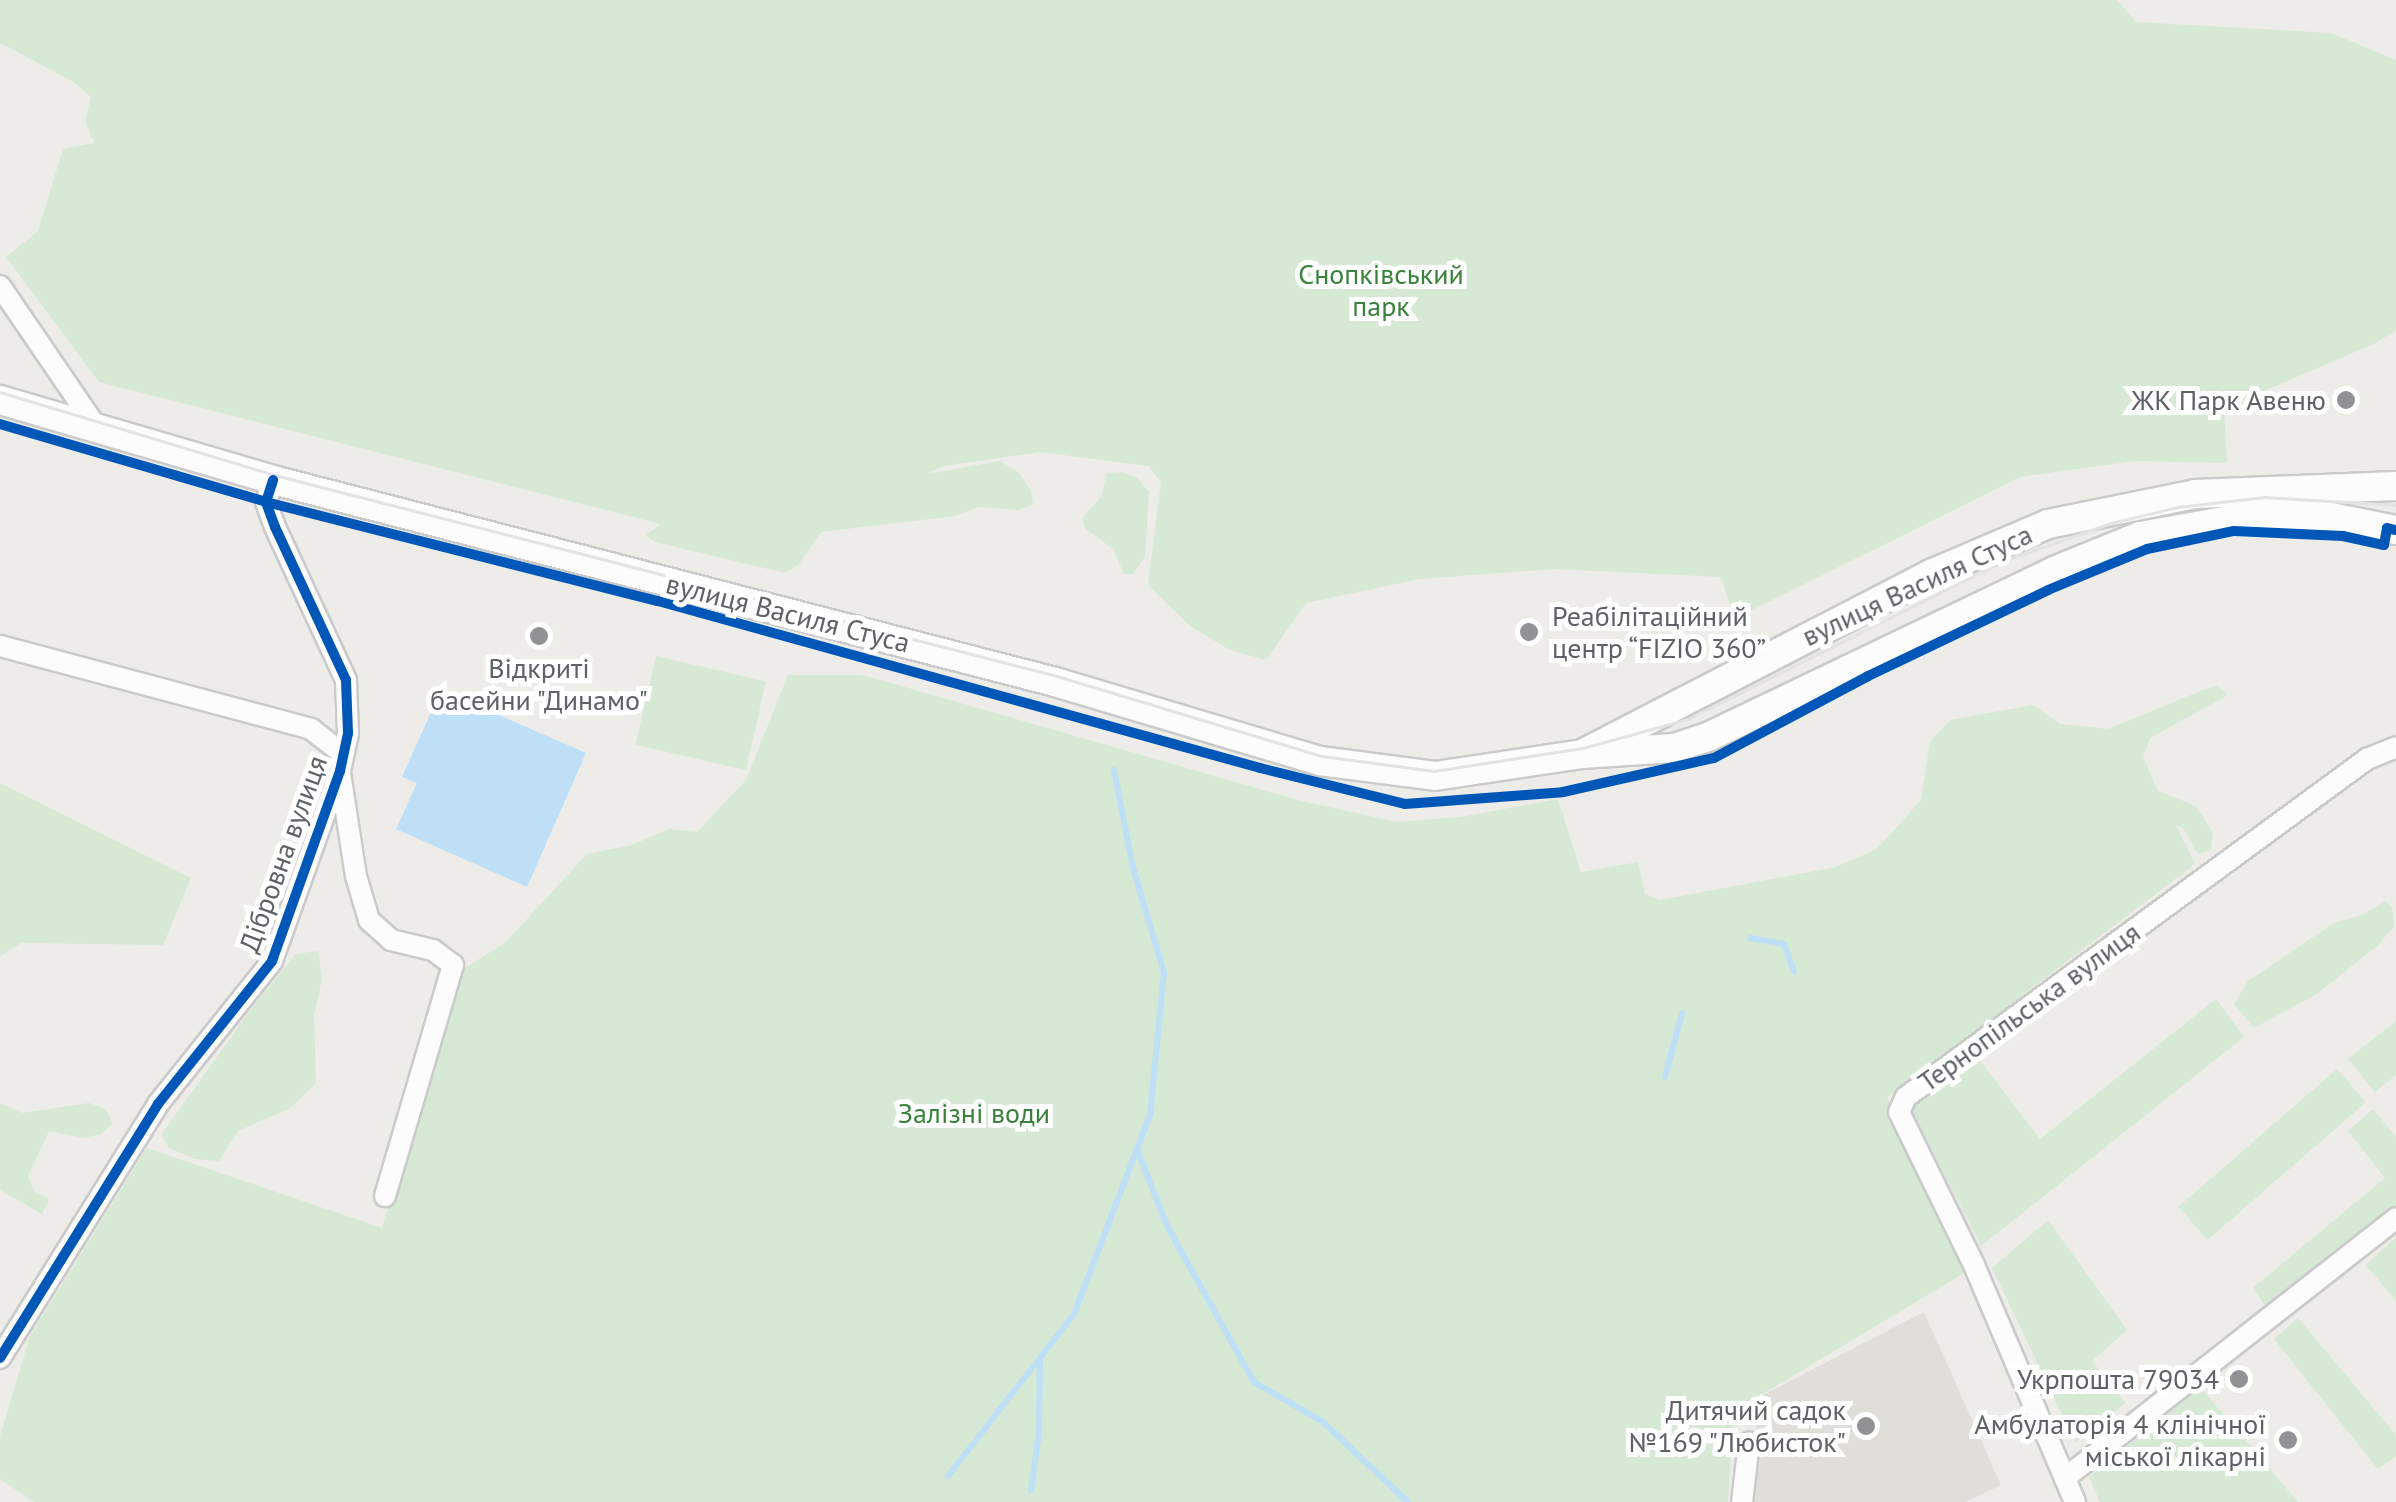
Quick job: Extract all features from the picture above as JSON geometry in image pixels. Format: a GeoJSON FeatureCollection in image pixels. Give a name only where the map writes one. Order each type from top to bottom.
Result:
{"type":"FeatureCollection","features":[{"type":"Feature","properties":{"kind":"main road","name":"вулиця Василя Стуса"},"geometry":{"type":"LineString","coordinates":[[0,400],[273,480],[1056,682],[1320,761],[1435,776],[1582,754],[1674,748],[1708,736],[2054,570],[2140,536],[2252,516],[2331,517],[2396,530]]}},
{"type":"Feature","properties":{"kind":"main road","name":"вулиця Василя Стуса"},"geometry":{"type":"LineString","coordinates":[[1582,754],[1931,574],[2048,524],[2195,494],[2396,486]]}},
{"type":"Feature","properties":{"kind":"street"},"geometry":{"type":"LineString","coordinates":[[0,286],[99,431]]}},
{"type":"Feature","properties":{"kind":"street","name":"Дібровна вулиця"},"geometry":{"type":"LineString","coordinates":[[0,1358],[158,1104],[272,961],[344,753],[346,680],[275,527],[266,502],[273,480]]}},
{"type":"Feature","properties":{"kind":"street"},"geometry":{"type":"LineString","coordinates":[[0,646],[311,729],[344,753],[356,876],[370,920],[392,940],[433,950],[453,965],[385,1196]]}},
{"type":"Feature","properties":{"kind":"street","name":"Тернопільська вулиця"},"geometry":{"type":"LineString","coordinates":[[2075,1502],[1974,1265],[1899,1112],[1906,1097],[2321,792],[2367,759],[2396,747]]}},
{"type":"Feature","properties":{"kind":"street"},"geometry":{"type":"LineString","coordinates":[[2064,1478],[2396,1218]]}},
{"type":"Feature","properties":{"kind":"street"},"geometry":{"type":"LineString","coordinates":[[1742,1502],[1750,1442]]}},
{"type":"Feature","properties":{"kind":"shaded area","name":"Дитячий садок №169 \"Любисток\""},"geometry":{"type":"Polygon","coordinates":[[[1924,1312],[2001,1485],[1966,1502],[1754,1502],[1758,1454],[1755,1399],[1924,1312]]]}},
{"type":"Feature","properties":{"kind":"green space","name":"Снопківський парк"},"geometry":{"type":"Polygon","coordinates":[[[0,0],[2117,0],[2136,22],[2331,33],[2396,60],[2396,330],[2376,343],[2224,408],[2227,463],[2135,461],[2020,477],[1734,619],[1721,577],[1554,569],[1420,579],[1306,603],[1266,660],[1230,650],[1190,626],[1148,585],[1161,482],[1148,466],[1040,452],[944,466],[927,474],[1000,461],[1019,473],[1031,491],[1033,504],[1019,510],[979,507],[955,516],[821,532],[799,564],[785,573],[655,542],[646,535],[661,524],[99,382],[6,257],[38,231],[63,149],[94,143],[85,120],[91,97],[72,81],[0,43],[0,0]]]}},
{"type":"Feature","properties":{"kind":"green space"},"geometry":{"type":"Polygon","coordinates":[[[1122,472],[1137,478],[1149,492],[1145,557],[1133,574],[1124,574],[1113,549],[1085,528],[1082,518],[1101,497],[1107,473],[1122,472]]]}},
{"type":"Feature","properties":{"kind":"green space"},"geometry":{"type":"Polygon","coordinates":[[[656,656],[766,681],[746,770],[636,745],[656,656]]]}},
{"type":"Feature","properties":{"kind":"green space","name":"Залізні води"},"geometry":{"type":"Polygon","coordinates":[[[788,675],[863,675],[1302,801],[1397,822],[1460,817],[1558,799],[1581,872],[1638,862],[1645,894],[1660,900],[1836,867],[1877,849],[1921,800],[1930,742],[1950,720],[2033,705],[2060,724],[2108,729],[2217,686],[2228,695],[2150,738],[2143,757],[2158,791],[2196,806],[2213,833],[2211,850],[2198,854],[2183,828],[2176,825],[2195,864],[1887,1098],[1966,1272],[1734,1411],[1728,1502],[34,1502],[0,1479],[0,1436],[30,1336],[147,1148],[382,1228],[454,975],[506,942],[587,854],[632,845],[669,829],[697,832],[746,780],[788,675]]]}},
{"type":"Feature","properties":{"kind":"green space"},"geometry":{"type":"Polygon","coordinates":[[[0,783],[191,878],[163,945],[21,943],[0,956],[0,783]]]}},
{"type":"Feature","properties":{"kind":"green space"},"geometry":{"type":"Polygon","coordinates":[[[2385,901],[2392,907],[2394,926],[2378,945],[2317,994],[2254,1028],[2234,1004],[2248,981],[2334,923],[2362,915],[2385,901]]]}},
{"type":"Feature","properties":{"kind":"green space"},"geometry":{"type":"Polygon","coordinates":[[[318,951],[322,979],[314,1015],[316,1083],[290,1108],[238,1131],[219,1161],[195,1159],[169,1148],[161,1135],[252,1008],[296,954],[318,951]]]}},
{"type":"Feature","properties":{"kind":"green space"},"geometry":{"type":"Polygon","coordinates":[[[2216,999],[2244,1037],[1981,1246],[1911,1109],[1978,1058],[2040,1139],[2216,999]]]}},
{"type":"Feature","properties":{"kind":"green space"},"geometry":{"type":"Polygon","coordinates":[[[2396,1021],[2396,1075],[2375,1092],[2348,1059],[2396,1021]]]}},
{"type":"Feature","properties":{"kind":"green space"},"geometry":{"type":"Polygon","coordinates":[[[2337,1069],[2366,1102],[2207,1240],[2179,1207],[2337,1069]]]}},
{"type":"Feature","properties":{"kind":"green space"},"geometry":{"type":"Polygon","coordinates":[[[0,1103],[22,1113],[89,1103],[105,1109],[113,1123],[101,1134],[84,1138],[49,1131],[28,1176],[34,1191],[49,1199],[42,1214],[0,1190],[0,1103]]]}},
{"type":"Feature","properties":{"kind":"green space"},"geometry":{"type":"Polygon","coordinates":[[[2373,1109],[2396,1137],[2396,1207],[2267,1309],[2253,1288],[2385,1178],[2348,1131],[2373,1109]]]}},
{"type":"Feature","properties":{"kind":"green space"},"geometry":{"type":"Polygon","coordinates":[[[2048,1220],[2127,1330],[2092,1361],[2126,1403],[2075,1442],[1992,1268],[2048,1220]]]}},
{"type":"Feature","properties":{"kind":"green space"},"geometry":{"type":"Polygon","coordinates":[[[2396,1239],[2396,1301],[2366,1265],[2396,1239]]]}},
{"type":"Feature","properties":{"kind":"green space"},"geometry":{"type":"Polygon","coordinates":[[[2298,1318],[2396,1435],[2396,1456],[2378,1469],[2274,1339],[2298,1318]]]}},
{"type":"Feature","properties":{"kind":"green space"},"geometry":{"type":"Polygon","coordinates":[[[2200,1387],[2298,1502],[2100,1502],[2089,1477],[2200,1387]]]}},
{"type":"Feature","properties":{"kind":"water"},"geometry":{"type":"Polygon","coordinates":[[[441,690],[586,753],[527,887],[396,829],[417,783],[402,777],[441,690]]]}},
{"type":"Feature","properties":{"kind":"waterway"},"geometry":{"type":"LineString","coordinates":[[948,1476],[1074,1314],[1150,1115],[1164,973],[1133,868],[1114,770]]}},
{"type":"Feature","properties":{"kind":"waterway"},"geometry":{"type":"LineString","coordinates":[[1750,938],[1784,944],[1794,971]]}},
{"type":"Feature","properties":{"kind":"waterway"},"geometry":{"type":"LineString","coordinates":[[1665,1077],[1682,1013]]}},
{"type":"Feature","properties":{"kind":"waterway"},"geometry":{"type":"LineString","coordinates":[[1137,1149],[1167,1226],[1254,1382],[1323,1422],[1408,1502]]}},
{"type":"Feature","properties":{"kind":"waterway"},"geometry":{"type":"LineString","coordinates":[[1031,1490],[1039,1432],[1040,1361]]}},
{"type":"Feature","properties":{"kind":"tram line"},"geometry":{"type":"LineString","coordinates":[[0,392],[275,475],[1057,676],[1322,756],[1434,771],[1583,748],[1688,719],[2001,562],[2111,523],[2178,507],[2264,497],[2396,505]]}},
{"type":"Feature","properties":{"kind":"cycle path"},"geometry":{"type":"LineString","coordinates":[[0,424],[266,502],[658,601],[1260,768],[1405,804],[1563,792],[1714,758],[1868,676],[2048,590],[2147,549],[2234,531],[2343,536],[2384,545],[2387,528],[2396,530]]}},
{"type":"Feature","properties":{"kind":"cycle path"},"geometry":{"type":"LineString","coordinates":[[0,1358],[158,1104],[272,961],[340,771],[348,733],[346,680],[275,527],[266,502],[273,480]]}},
{"type":"Feature","properties":{"kind":"place","name":"ЖК Парк Авеню"},"geometry":{"type":"Point","coordinates":[2346,400]}},
{"type":"Feature","properties":{"kind":"place","name":"Реабілітаційний центр “FIZIO 360”"},"geometry":{"type":"Point","coordinates":[1529,632]}},
{"type":"Feature","properties":{"kind":"place","name":"Відкриті басейни \"Динамо\""},"geometry":{"type":"Point","coordinates":[539,636]}},
{"type":"Feature","properties":{"kind":"place","name":"Укрпошта 79034"},"geometry":{"type":"Point","coordinates":[2239,1379]}},
{"type":"Feature","properties":{"kind":"place","name":"Дитячий садок №169 \"Любисток\""},"geometry":{"type":"Point","coordinates":[1866,1426]}},
{"type":"Feature","properties":{"kind":"place","name":"Амбулаторія 4 клінічної міської лікарні"},"geometry":{"type":"Point","coordinates":[2288,1440]}}]}
